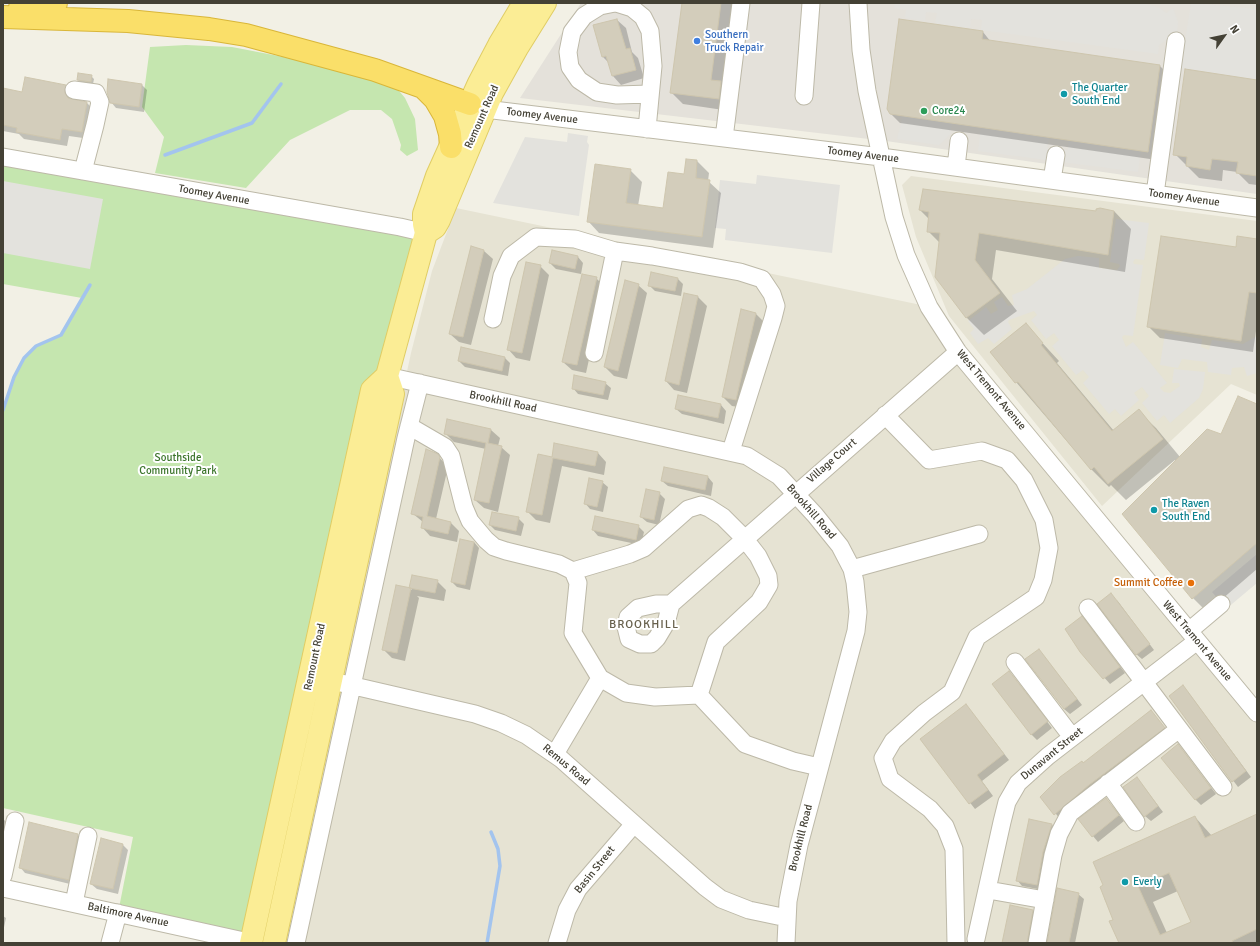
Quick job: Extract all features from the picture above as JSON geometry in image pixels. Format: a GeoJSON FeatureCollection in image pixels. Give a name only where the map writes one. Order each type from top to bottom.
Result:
{"type":"FeatureCollection","features":[{"type":"Feature","properties":{"kind":"highway"},"geometry":{"type":"LineString","coordinates":[[3,8],[56,3]]}},
{"type":"Feature","properties":{"kind":"highway"},"geometry":{"type":"LineString","coordinates":[[3,17],[128,20],[246,35],[375,70],[477,107]]}},
{"type":"Feature","properties":{"kind":"highway"},"geometry":{"type":"LineString","coordinates":[[421,86],[435,99],[442,110],[448,128],[450,147]]}},
{"type":"Feature","properties":{"kind":"main road","name":"Remount Road"},"geometry":{"type":"LineString","coordinates":[[426,233],[435,227],[439,220],[477,107],[487,67],[524,3]]}},
{"type":"Feature","properties":{"kind":"main road","name":"Remount Road"},"geometry":{"type":"LineString","coordinates":[[274,943],[372,390],[387,376],[426,233],[424,214],[450,147],[517,48],[545,3]]}},
{"type":"Feature","properties":{"kind":"main road","name":"Remount Road"},"geometry":{"type":"LineString","coordinates":[[252,943],[321,678]]}},
{"type":"Feature","properties":{"kind":"street"},"geometry":{"type":"LineString","coordinates":[[647,129],[653,66],[650,32],[643,17],[632,8],[615,3],[600,6],[584,16],[572,32],[568,52],[570,67],[579,80],[597,92],[618,95],[650,94]]}},
{"type":"Feature","properties":{"kind":"street"},"geometry":{"type":"LineString","coordinates":[[724,138],[741,3]]}},
{"type":"Feature","properties":{"kind":"street"},"geometry":{"type":"LineString","coordinates":[[804,96],[811,3]]}},
{"type":"Feature","properties":{"kind":"street","name":"West Tremont Avenue"},"geometry":{"type":"LineString","coordinates":[[858,3],[858,23],[866,91],[894,217],[906,255],[929,308],[958,352],[1257,713]]}},
{"type":"Feature","properties":{"kind":"street"},"geometry":{"type":"LineString","coordinates":[[1154,194],[1176,41]]}},
{"type":"Feature","properties":{"kind":"street"},"geometry":{"type":"LineString","coordinates":[[74,90],[96,93],[100,102],[83,171]]}},
{"type":"Feature","properties":{"kind":"street","name":"Toomey Avenue"},"geometry":{"type":"LineString","coordinates":[[477,107],[881,157],[1257,208]]}},
{"type":"Feature","properties":{"kind":"street"},"geometry":{"type":"LineString","coordinates":[[956,167],[959,141]]}},
{"type":"Feature","properties":{"kind":"street"},"geometry":{"type":"LineString","coordinates":[[1052,180],[1056,155]]}},
{"type":"Feature","properties":{"kind":"street","name":"Toomey Avenue"},"geometry":{"type":"LineString","coordinates":[[3,157],[394,226],[426,233]]}},
{"type":"Feature","properties":{"kind":"street"},"geometry":{"type":"LineString","coordinates":[[493,319],[502,276],[511,256],[536,238],[575,239],[615,251],[740,272],[762,279],[772,294],[776,306],[731,451]]}},
{"type":"Feature","properties":{"kind":"street"},"geometry":{"type":"LineString","coordinates":[[594,353],[615,251]]}},
{"type":"Feature","properties":{"kind":"street","name":"Village Court"},"geometry":{"type":"LineString","coordinates":[[671,604],[795,493],[958,352]]}},
{"type":"Feature","properties":{"kind":"street","name":"Brookhill Road"},"geometry":{"type":"LineString","coordinates":[[387,376],[731,451],[747,456],[772,470],[795,493],[840,546],[852,569],[858,602],[856,631],[798,845],[791,882],[786,943]]}},
{"type":"Feature","properties":{"kind":"street"},"geometry":{"type":"LineString","coordinates":[[296,943],[408,426],[420,384]]}},
{"type":"Feature","properties":{"kind":"street"},"geometry":{"type":"LineString","coordinates":[[885,415],[929,460],[982,451],[1007,460],[1024,480],[1044,520],[1049,548],[1043,580],[1036,597],[977,638],[952,692],[924,713],[893,741],[883,758],[890,779],[930,809],[944,826],[954,848],[956,943]]}},
{"type":"Feature","properties":{"kind":"street"},"geometry":{"type":"LineString","coordinates":[[408,426],[445,447],[451,456],[464,507],[470,521],[486,540],[494,547],[559,564],[573,571],[578,583],[573,633],[600,678],[626,693],[655,697],[699,695],[745,744],[793,761],[819,767]]}},
{"type":"Feature","properties":{"kind":"street"},"geometry":{"type":"LineString","coordinates":[[573,571],[630,554],[644,548],[682,513],[696,506],[701,505],[709,508],[723,517],[744,538],[763,564],[768,576],[769,585],[759,602],[716,642],[699,695]]}},
{"type":"Feature","properties":{"kind":"street"},"geometry":{"type":"LineString","coordinates":[[852,569],[979,534]]}},
{"type":"Feature","properties":{"kind":"street","name":"Dunavant Street"},"geometry":{"type":"LineString","coordinates":[[976,940],[1007,802],[1018,783],[1030,770],[1144,683],[1193,636],[1221,604]]}},
{"type":"Feature","properties":{"kind":"street"},"geometry":{"type":"LineString","coordinates":[[1088,608],[1223,786]]}},
{"type":"Feature","properties":{"kind":"street"},"geometry":{"type":"LineString","coordinates":[[1016,662],[1072,737]]}},
{"type":"Feature","properties":{"kind":"street","name":"Remus Road"},"geometry":{"type":"LineString","coordinates":[[321,678],[475,714],[501,723],[526,735],[555,754],[705,887],[721,899],[748,910],[788,918]]}},
{"type":"Feature","properties":{"kind":"street"},"geometry":{"type":"LineString","coordinates":[[555,754],[600,678]]}},
{"type":"Feature","properties":{"kind":"street"},"geometry":{"type":"LineString","coordinates":[[1036,943],[1053,855],[1063,825],[1070,814],[1179,729]]}},
{"type":"Feature","properties":{"kind":"street"},"geometry":{"type":"LineString","coordinates":[[1108,784],[1136,822]]}},
{"type":"Feature","properties":{"kind":"street"},"geometry":{"type":"LineString","coordinates":[[3,876],[15,821]]}},
{"type":"Feature","properties":{"kind":"street","name":"Basin Street"},"geometry":{"type":"LineString","coordinates":[[557,943],[567,910],[578,889],[634,824]]}},
{"type":"Feature","properties":{"kind":"street"},"geometry":{"type":"LineString","coordinates":[[74,904],[88,836]]}},
{"type":"Feature","properties":{"kind":"street","name":"Baltimore Avenue"},"geometry":{"type":"LineString","coordinates":[[3,888],[252,943]]}},
{"type":"Feature","properties":{"kind":"street"},"geometry":{"type":"LineString","coordinates":[[988,890],[1045,900]]}},
{"type":"Feature","properties":{"kind":"street"},"geometry":{"type":"LineString","coordinates":[[110,943],[118,913]]}},
{"type":"Feature","properties":{"kind":"shaded area"},"geometry":{"type":"Polygon","coordinates":[[[581,3],[1257,3],[1257,194],[886,141],[520,98],[581,3]]]}},
{"type":"Feature","properties":{"kind":"shaded area"},"geometry":{"type":"Polygon","coordinates":[[[895,3],[1143,3],[1160,8],[1166,13],[1173,8],[1178,22],[1177,33],[1159,45],[1158,54],[981,30],[982,20],[971,19],[970,28],[935,23],[937,13],[926,12],[925,21],[905,18],[906,10],[894,8],[895,3]]]}},
{"type":"Feature","properties":{"kind":"shaded area"},"geometry":{"type":"Polygon","coordinates":[[[1191,3],[1257,9],[1257,80],[1181,68],[1191,3]]]}},
{"type":"Feature","properties":{"kind":"shaded area"},"geometry":{"type":"Polygon","coordinates":[[[903,116],[952,123],[950,135],[939,145],[897,139],[903,116]]]}},
{"type":"Feature","properties":{"kind":"shaded area"},"geometry":{"type":"Polygon","coordinates":[[[981,127],[1049,137],[1047,148],[1068,150],[1069,140],[1141,150],[1138,172],[978,151],[981,127]]]}},
{"type":"Feature","properties":{"kind":"shaded area"},"geometry":{"type":"Polygon","coordinates":[[[568,133],[588,136],[587,142],[589,145],[579,216],[493,203],[525,137],[567,142],[568,133]]]}},
{"type":"Feature","properties":{"kind":"shaded area"},"geometry":{"type":"Polygon","coordinates":[[[757,175],[840,185],[832,253],[725,240],[726,229],[715,228],[720,180],[756,184],[757,175]]]}},
{"type":"Feature","properties":{"kind":"shaded area"},"geometry":{"type":"Polygon","coordinates":[[[911,176],[1257,221],[1257,395],[1231,384],[1102,506],[949,316],[916,237],[902,185],[911,176]]]}},
{"type":"Feature","properties":{"kind":"shaded area"},"geometry":{"type":"Polygon","coordinates":[[[3,181],[103,199],[90,269],[3,253],[3,181]]]}},
{"type":"Feature","properties":{"kind":"shaded area"},"geometry":{"type":"Polygon","coordinates":[[[456,208],[926,306],[1257,717],[1257,942],[284,943],[411,353],[432,271],[456,208]]]}},
{"type":"Feature","properties":{"kind":"shaded area"},"geometry":{"type":"Polygon","coordinates":[[[1116,219],[1149,223],[1144,260],[1135,259],[1133,262],[1134,264],[1143,265],[1133,336],[1124,335],[1122,337],[1126,347],[1133,342],[1167,383],[1160,388],[1164,392],[1170,393],[1180,386],[1179,383],[1172,383],[1174,369],[1205,372],[1203,389],[1199,398],[1170,423],[1164,415],[1157,421],[1142,403],[1149,396],[1142,387],[1134,393],[1139,400],[1121,416],[1115,409],[1109,414],[1083,383],[1089,377],[1083,370],[1076,375],[1052,346],[1059,340],[1054,333],[1046,339],[1031,320],[1037,315],[1034,311],[1009,320],[1008,322],[1012,329],[994,344],[988,338],[978,344],[970,333],[974,329],[968,321],[986,307],[991,314],[998,310],[994,302],[1002,297],[1008,306],[1014,305],[1012,295],[1027,289],[1065,259],[1078,256],[1099,258],[1099,268],[1117,270],[1120,266],[1119,264],[1110,262],[1116,219]]]}},
{"type":"Feature","properties":{"kind":"shaded area"},"geometry":{"type":"Polygon","coordinates":[[[1165,333],[1202,339],[1201,347],[1209,350],[1212,340],[1243,344],[1257,336],[1257,373],[1247,376],[1244,367],[1232,368],[1231,375],[1208,372],[1207,362],[1182,359],[1178,368],[1160,365],[1165,333]]]}},
{"type":"Feature","properties":{"kind":"shaded area"},"geometry":{"type":"Polygon","coordinates":[[[1257,554],[1257,583],[1226,609],[1212,592],[1257,554]]]}},
{"type":"Feature","properties":{"kind":"green space"},"geometry":{"type":"Polygon","coordinates":[[[186,45],[232,47],[320,64],[395,86],[405,98],[415,119],[418,150],[407,156],[400,150],[401,145],[392,119],[381,110],[350,110],[290,140],[246,188],[155,173],[164,137],[142,107],[150,47],[186,45]]]}},
{"type":"Feature","properties":{"kind":"green space","name":"Southside Community Park"},"geometry":{"type":"Polygon","coordinates":[[[3,157],[426,233],[251,943],[118,913],[133,837],[3,808],[3,410],[14,377],[24,358],[36,346],[61,335],[82,298],[3,284],[3,157]]]}},
{"type":"Feature","properties":{"kind":"building","name":"Southern Truck Repair"},"geometry":{"type":"Polygon","coordinates":[[[682,3],[721,3],[711,80],[721,81],[719,99],[670,93],[682,3]]]}},
{"type":"Feature","properties":{"kind":"building"},"geometry":{"type":"Polygon","coordinates":[[[617,19],[626,49],[630,48],[636,70],[612,76],[606,56],[602,57],[593,25],[617,19]]]}},
{"type":"Feature","properties":{"kind":"building","name":"The Quarter South End"},"geometry":{"type":"Polygon","coordinates":[[[899,19],[983,31],[982,39],[1160,65],[1148,152],[890,114],[887,109],[899,19]]]}},
{"type":"Feature","properties":{"kind":"building"},"geometry":{"type":"Polygon","coordinates":[[[1185,69],[1257,80],[1257,176],[1236,173],[1238,162],[1212,159],[1210,170],[1186,166],[1187,157],[1173,155],[1185,69]]]}},
{"type":"Feature","properties":{"kind":"building"},"geometry":{"type":"Polygon","coordinates":[[[78,73],[92,75],[91,82],[77,80],[78,73]]]}},
{"type":"Feature","properties":{"kind":"building"},"geometry":{"type":"Polygon","coordinates":[[[25,77],[66,85],[65,93],[68,98],[87,102],[82,132],[62,129],[60,140],[16,132],[17,128],[3,125],[3,88],[22,92],[25,77]]]}},
{"type":"Feature","properties":{"kind":"building"},"geometry":{"type":"Polygon","coordinates":[[[108,79],[142,84],[139,107],[110,103],[107,92],[108,79]]]}},
{"type":"Feature","properties":{"kind":"building"},"geometry":{"type":"Polygon","coordinates":[[[686,159],[697,160],[696,178],[710,180],[702,237],[587,222],[595,164],[631,169],[626,203],[663,208],[668,172],[684,174],[686,159]]]}},
{"type":"Feature","properties":{"kind":"building"},"geometry":{"type":"Polygon","coordinates":[[[923,189],[1096,211],[1096,209],[1100,208],[1114,211],[1108,255],[979,233],[975,260],[1000,293],[966,318],[935,277],[940,233],[927,232],[929,212],[919,210],[923,189]]]}},
{"type":"Feature","properties":{"kind":"building"},"geometry":{"type":"Polygon","coordinates":[[[1161,236],[1236,247],[1237,236],[1257,239],[1257,293],[1249,292],[1241,341],[1147,327],[1161,236]]]}},
{"type":"Feature","properties":{"kind":"building"},"geometry":{"type":"Polygon","coordinates":[[[471,246],[484,250],[463,337],[449,334],[471,246]]]}},
{"type":"Feature","properties":{"kind":"building"},"geometry":{"type":"Polygon","coordinates":[[[552,250],[578,256],[575,269],[549,263],[552,250]]]}},
{"type":"Feature","properties":{"kind":"building"},"geometry":{"type":"Polygon","coordinates":[[[526,262],[541,265],[522,353],[507,350],[526,262]]]}},
{"type":"Feature","properties":{"kind":"building"},"geometry":{"type":"Polygon","coordinates":[[[651,272],[678,278],[675,291],[648,286],[651,272]]]}},
{"type":"Feature","properties":{"kind":"building"},"geometry":{"type":"Polygon","coordinates":[[[582,274],[597,277],[577,365],[562,362],[582,274]]]}},
{"type":"Feature","properties":{"kind":"building"},"geometry":{"type":"Polygon","coordinates":[[[625,280],[639,284],[618,371],[604,367],[625,280]]]}},
{"type":"Feature","properties":{"kind":"building"},"geometry":{"type":"Polygon","coordinates":[[[684,293],[698,296],[679,385],[665,381],[684,293]]]}},
{"type":"Feature","properties":{"kind":"building"},"geometry":{"type":"Polygon","coordinates":[[[741,309],[756,313],[736,400],[722,397],[741,309]]]}},
{"type":"Feature","properties":{"kind":"building"},"geometry":{"type":"Polygon","coordinates":[[[1026,323],[1043,343],[1041,345],[1112,431],[1139,409],[1163,439],[1108,484],[1094,467],[1091,470],[1018,382],[1015,383],[990,352],[1026,323]]]}},
{"type":"Feature","properties":{"kind":"building"},"geometry":{"type":"Polygon","coordinates":[[[461,347],[505,357],[502,371],[458,361],[461,347]]]}},
{"type":"Feature","properties":{"kind":"building"},"geometry":{"type":"Polygon","coordinates":[[[574,375],[606,382],[603,395],[572,389],[574,375]]]}},
{"type":"Feature","properties":{"kind":"building"},"geometry":{"type":"Polygon","coordinates":[[[678,395],[721,404],[718,418],[675,409],[678,395]]]}},
{"type":"Feature","properties":{"kind":"building","name":"The Raven South End"},"geometry":{"type":"Polygon","coordinates":[[[1238,396],[1257,404],[1257,543],[1192,599],[1122,514],[1207,429],[1221,434],[1238,396]]]}},
{"type":"Feature","properties":{"kind":"building"},"geometry":{"type":"Polygon","coordinates":[[[447,419],[491,429],[488,443],[502,446],[489,503],[474,500],[486,443],[444,434],[447,419]]]}},
{"type":"Feature","properties":{"kind":"building"},"geometry":{"type":"Polygon","coordinates":[[[554,443],[598,452],[595,466],[553,458],[542,515],[526,512],[538,454],[552,457],[554,443]]]}},
{"type":"Feature","properties":{"kind":"building"},"geometry":{"type":"Polygon","coordinates":[[[426,449],[438,454],[440,457],[427,516],[451,522],[448,534],[421,528],[423,517],[411,514],[426,449]]]}},
{"type":"Feature","properties":{"kind":"building"},"geometry":{"type":"Polygon","coordinates":[[[664,467],[708,476],[705,490],[661,481],[664,467]]]}},
{"type":"Feature","properties":{"kind":"building"},"geometry":{"type":"Polygon","coordinates":[[[589,478],[603,481],[597,507],[584,504],[589,478]]]}},
{"type":"Feature","properties":{"kind":"building"},"geometry":{"type":"Polygon","coordinates":[[[646,489],[660,492],[654,520],[640,517],[646,489]]]}},
{"type":"Feature","properties":{"kind":"building"},"geometry":{"type":"Polygon","coordinates":[[[492,512],[519,517],[516,531],[489,525],[492,512]]]}},
{"type":"Feature","properties":{"kind":"building"},"geometry":{"type":"Polygon","coordinates":[[[595,516],[639,525],[636,540],[592,530],[595,516]]]}},
{"type":"Feature","properties":{"kind":"building"},"geometry":{"type":"Polygon","coordinates":[[[460,539],[474,542],[465,585],[451,582],[460,539]]]}},
{"type":"Feature","properties":{"kind":"building"},"geometry":{"type":"Polygon","coordinates":[[[412,575],[438,580],[435,593],[409,588],[412,575]]]}},
{"type":"Feature","properties":{"kind":"building"},"geometry":{"type":"Polygon","coordinates":[[[396,585],[411,588],[397,653],[382,650],[396,585]]]}},
{"type":"Feature","properties":{"kind":"building"},"geometry":{"type":"Polygon","coordinates":[[[1111,593],[1150,644],[1136,655],[1097,604],[1111,593]]]}},
{"type":"Feature","properties":{"kind":"building"},"geometry":{"type":"Polygon","coordinates":[[[1082,616],[1120,667],[1103,679],[1080,652],[1065,629],[1082,616]]]}},
{"type":"Feature","properties":{"kind":"building"},"geometry":{"type":"Polygon","coordinates":[[[1039,649],[1077,699],[1064,709],[1025,659],[1039,649]]]}},
{"type":"Feature","properties":{"kind":"building"},"geometry":{"type":"Polygon","coordinates":[[[1009,671],[1048,721],[1031,735],[992,684],[1009,671]]]}},
{"type":"Feature","properties":{"kind":"building"},"geometry":{"type":"Polygon","coordinates":[[[1183,685],[1246,771],[1232,782],[1169,696],[1183,685]]]}},
{"type":"Feature","properties":{"kind":"building"},"geometry":{"type":"Polygon","coordinates":[[[966,704],[1004,754],[977,775],[988,790],[969,804],[920,739],[966,704]]]}},
{"type":"Feature","properties":{"kind":"building"},"geometry":{"type":"Polygon","coordinates":[[[1151,710],[1165,728],[1089,785],[1054,815],[1040,797],[1060,777],[1082,761],[1083,763],[1151,710]]]}},
{"type":"Feature","properties":{"kind":"building"},"geometry":{"type":"Polygon","coordinates":[[[1178,744],[1211,788],[1195,800],[1161,758],[1178,744]]]}},
{"type":"Feature","properties":{"kind":"building"},"geometry":{"type":"Polygon","coordinates":[[[1137,777],[1158,806],[1144,817],[1123,787],[1137,777]]]}},
{"type":"Feature","properties":{"kind":"building"},"geometry":{"type":"Polygon","coordinates":[[[1106,798],[1119,815],[1092,837],[1078,819],[1106,798]]]}},
{"type":"Feature","properties":{"kind":"building","name":"Everly"},"geometry":{"type":"Polygon","coordinates":[[[1257,814],[1257,929],[1232,941],[1233,943],[1119,943],[1109,921],[1113,920],[1100,887],[1103,885],[1093,862],[1195,816],[1205,838],[1257,814]],[[1169,873],[1138,886],[1160,935],[1191,922],[1169,873]]]}},
{"type":"Feature","properties":{"kind":"building"},"geometry":{"type":"Polygon","coordinates":[[[1029,819],[1052,824],[1043,852],[1037,885],[1016,881],[1029,819]]]}},
{"type":"Feature","properties":{"kind":"building"},"geometry":{"type":"Polygon","coordinates":[[[29,822],[78,834],[69,880],[19,868],[29,822]]]}},
{"type":"Feature","properties":{"kind":"building"},"geometry":{"type":"Polygon","coordinates":[[[101,838],[123,844],[113,889],[90,884],[101,838]]]}},
{"type":"Feature","properties":{"kind":"building"},"geometry":{"type":"Polygon","coordinates":[[[1057,888],[1079,893],[1069,943],[1047,943],[1057,888]]]}},
{"type":"Feature","properties":{"kind":"building"},"geometry":{"type":"Polygon","coordinates":[[[1010,905],[1033,910],[1027,943],[1002,943],[1010,905]]]}},
{"type":"Feature","properties":{"kind":"waterway"},"geometry":{"type":"LineString","coordinates":[[165,155],[252,123],[281,84]]}},
{"type":"Feature","properties":{"kind":"waterway"},"geometry":{"type":"LineString","coordinates":[[3,410],[14,377],[24,358],[36,346],[61,335],[90,285]]}},
{"type":"Feature","properties":{"kind":"waterway"},"geometry":{"type":"LineString","coordinates":[[487,943],[500,866],[498,849],[491,832]]}},
{"type":"Feature","properties":{"kind":"place","name":"Southern Truck Repair"},"geometry":{"type":"Point","coordinates":[697,41]}},
{"type":"Feature","properties":{"kind":"place","name":"The Quarter South End"},"geometry":{"type":"Point","coordinates":[1064,94]}},
{"type":"Feature","properties":{"kind":"place","name":"Core24"},"geometry":{"type":"Point","coordinates":[924,111]}},
{"type":"Feature","properties":{"kind":"place","name":"The Raven South End"},"geometry":{"type":"Point","coordinates":[1154,510]}},
{"type":"Feature","properties":{"kind":"place","name":"Summit Coffee"},"geometry":{"type":"Point","coordinates":[1191,583]}},
{"type":"Feature","properties":{"kind":"place","name":"Everly"},"geometry":{"type":"Point","coordinates":[1125,882]}},
{"type":"Feature","properties":{"kind":"district","name":"BROOKHILL"},"geometry":{"type":"Point","coordinates":[644,625]}}]}
